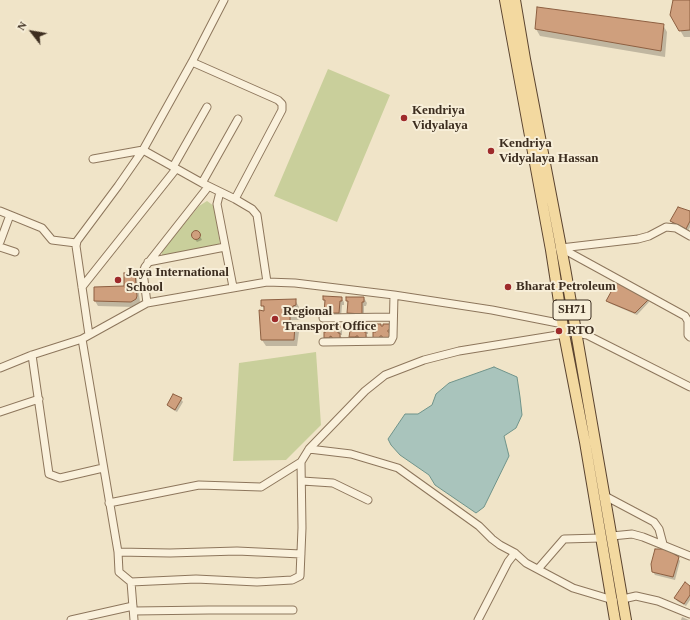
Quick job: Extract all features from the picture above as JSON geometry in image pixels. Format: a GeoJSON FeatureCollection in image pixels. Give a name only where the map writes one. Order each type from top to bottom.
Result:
{"type":"FeatureCollection","features":[{"type":"Feature","properties":{"kind":"main road","name":"SH71"},"geometry":{"type":"LineString","coordinates":[[505,0],[520,60],[556,249],[576,332],[626,620]]}},
{"type":"Feature","properties":{"kind":"main road","name":"SH71"},"geometry":{"type":"LineString","coordinates":[[515,0],[520,60]]}},
{"type":"Feature","properties":{"kind":"main road","name":"SH71"},"geometry":{"type":"LineString","coordinates":[[556,249],[564,329],[616,620]]}},
{"type":"Feature","properties":{"kind":"main road"},"geometry":{"type":"LineString","coordinates":[[564,329],[576,332]]}},
{"type":"Feature","properties":{"kind":"main road"},"geometry":{"type":"LineString","coordinates":[[601,538],[612,536]]}},
{"type":"Feature","properties":{"kind":"street"},"geometry":{"type":"LineString","coordinates":[[89,335],[76,243],[143,150],[192,62],[224,0]]}},
{"type":"Feature","properties":{"kind":"street"},"geometry":{"type":"LineString","coordinates":[[192,62],[278,100],[282,104],[282,110],[235,199]]}},
{"type":"Feature","properties":{"kind":"street"},"geometry":{"type":"LineString","coordinates":[[82,287],[174,168],[207,107]]}},
{"type":"Feature","properties":{"kind":"street"},"geometry":{"type":"LineString","coordinates":[[147,303],[143,272],[148,262],[205,185],[238,119]]}},
{"type":"Feature","properties":{"kind":"street"},"geometry":{"type":"LineString","coordinates":[[93,158],[143,150],[205,185],[254,210],[257,215],[267,282]]}},
{"type":"Feature","properties":{"kind":"street"},"geometry":{"type":"LineString","coordinates":[[220,192],[217,204],[233,287]]}},
{"type":"Feature","properties":{"kind":"street"},"geometry":{"type":"LineString","coordinates":[[0,212],[42,228],[52,240],[76,243]]}},
{"type":"Feature","properties":{"kind":"street"},"geometry":{"type":"LineString","coordinates":[[0,242],[10,215]]}},
{"type":"Feature","properties":{"kind":"street"},"geometry":{"type":"LineString","coordinates":[[556,249],[638,239],[649,236],[666,227],[676,228],[689,233]]}},
{"type":"Feature","properties":{"kind":"street"},"geometry":{"type":"LineString","coordinates":[[0,247],[15,252]]}},
{"type":"Feature","properties":{"kind":"street"},"geometry":{"type":"LineString","coordinates":[[148,262],[225,247]]}},
{"type":"Feature","properties":{"kind":"street"},"geometry":{"type":"LineString","coordinates":[[556,249],[685,316],[688,320],[688,335],[690,337]]}},
{"type":"Feature","properties":{"kind":"street"},"geometry":{"type":"LineString","coordinates":[[0,368],[32,355],[82,339],[147,303],[267,282],[295,283],[394,295],[492,310],[564,329]]}},
{"type":"Feature","properties":{"kind":"street"},"geometry":{"type":"LineString","coordinates":[[323,342],[390,341],[393,337],[394,295]]}},
{"type":"Feature","properties":{"kind":"street"},"geometry":{"type":"LineString","coordinates":[[323,318],[393,317]]}},
{"type":"Feature","properties":{"kind":"street"},"geometry":{"type":"LineString","coordinates":[[82,339],[118,552],[119,572],[131,582],[196,580],[257,582],[292,580],[300,576],[302,462],[309,449],[365,391],[385,375],[424,360],[459,351],[564,329]]}},
{"type":"Feature","properties":{"kind":"street"},"geometry":{"type":"LineString","coordinates":[[576,332],[587,334],[690,387]]}},
{"type":"Feature","properties":{"kind":"street"},"geometry":{"type":"LineString","coordinates":[[32,355],[49,474],[60,478],[103,468]]}},
{"type":"Feature","properties":{"kind":"street"},"geometry":{"type":"LineString","coordinates":[[0,412],[39,399]]}},
{"type":"Feature","properties":{"kind":"street"},"geometry":{"type":"LineString","coordinates":[[309,449],[351,454],[398,468],[479,526],[500,545],[515,553],[526,562],[573,588],[612,600]]}},
{"type":"Feature","properties":{"kind":"street"},"geometry":{"type":"LineString","coordinates":[[109,503],[199,485],[261,487],[302,462]]}},
{"type":"Feature","properties":{"kind":"street"},"geometry":{"type":"LineString","coordinates":[[302,481],[333,483],[368,500]]}},
{"type":"Feature","properties":{"kind":"street"},"geometry":{"type":"LineString","coordinates":[[605,496],[654,522],[659,528],[663,544]]}},
{"type":"Feature","properties":{"kind":"street"},"geometry":{"type":"LineString","coordinates":[[612,536],[632,534],[663,544],[690,556]]}},
{"type":"Feature","properties":{"kind":"street"},"geometry":{"type":"LineString","coordinates":[[538,569],[564,539],[601,538]]}},
{"type":"Feature","properties":{"kind":"street"},"geometry":{"type":"LineString","coordinates":[[118,552],[170,553],[237,551],[301,554]]}},
{"type":"Feature","properties":{"kind":"street"},"geometry":{"type":"LineString","coordinates":[[478,620],[508,562],[515,553]]}},
{"type":"Feature","properties":{"kind":"street"},"geometry":{"type":"LineString","coordinates":[[131,582],[134,620]]}},
{"type":"Feature","properties":{"kind":"street"},"geometry":{"type":"LineString","coordinates":[[623,599],[636,596],[658,601],[690,614]]}},
{"type":"Feature","properties":{"kind":"street"},"geometry":{"type":"LineString","coordinates":[[71,620],[133,608],[293,610]]}},
{"type":"Feature","properties":{"kind":"green space"},"geometry":{"type":"Polygon","coordinates":[[[328,69],[390,95],[337,222],[274,196],[328,69]]]}},
{"type":"Feature","properties":{"kind":"green space"},"geometry":{"type":"Polygon","coordinates":[[[207,201],[214,206],[220,244],[162,256],[162,251],[199,206],[207,201]]]}},
{"type":"Feature","properties":{"kind":"green space"},"geometry":{"type":"Polygon","coordinates":[[[316,352],[321,425],[286,460],[233,461],[239,363],[316,352]]]}},
{"type":"Feature","properties":{"kind":"water"},"geometry":{"type":"Polygon","coordinates":[[[494,367],[517,377],[522,415],[516,428],[504,436],[509,456],[484,507],[476,513],[435,485],[429,475],[400,455],[388,439],[405,414],[418,414],[432,405],[436,394],[449,383],[494,367]]]}},
{"type":"Feature","properties":{"kind":"building"},"geometry":{"type":"Polygon","coordinates":[[[673,0],[690,0],[690,30],[679,31],[670,15],[673,0]]]}},
{"type":"Feature","properties":{"kind":"building"},"geometry":{"type":"Polygon","coordinates":[[[537,7],[664,24],[661,51],[535,29],[537,7]]]}},
{"type":"Feature","properties":{"kind":"building"},"geometry":{"type":"Polygon","coordinates":[[[678,207],[690,211],[690,221],[686,229],[670,221],[678,207]]]}},
{"type":"Feature","properties":{"kind":"building"},"geometry":{"type":"Polygon","coordinates":[[[194,231],[198,231],[200,235],[198,239],[194,239],[192,237],[192,233],[194,231]]]}},
{"type":"Feature","properties":{"kind":"building"},"geometry":{"type":"Polygon","coordinates":[[[124,273],[135,273],[136,299],[131,302],[94,301],[94,287],[124,286],[124,273]]]}},
{"type":"Feature","properties":{"kind":"building"},"geometry":{"type":"Polygon","coordinates":[[[617,281],[649,299],[635,313],[606,301],[617,281]]]}},
{"type":"Feature","properties":{"kind":"building"},"geometry":{"type":"Polygon","coordinates":[[[323,296],[342,297],[342,301],[340,301],[339,313],[324,313],[325,300],[323,300],[323,296]]]}},
{"type":"Feature","properties":{"kind":"building"},"geometry":{"type":"Polygon","coordinates":[[[346,297],[364,297],[364,302],[362,302],[362,314],[347,313],[348,301],[346,301],[346,297]]]}},
{"type":"Feature","properties":{"kind":"building","name":"Regional Transport Office"},"geometry":{"type":"Polygon","coordinates":[[[296,299],[296,305],[293,306],[292,311],[299,311],[299,314],[290,314],[290,326],[295,325],[294,340],[261,340],[259,310],[264,311],[264,306],[261,306],[261,300],[296,299]]]}},
{"type":"Feature","properties":{"kind":"building"},"geometry":{"type":"Polygon","coordinates":[[[350,323],[357,323],[357,325],[359,325],[359,323],[366,323],[366,330],[364,330],[364,332],[366,332],[366,338],[358,338],[358,336],[349,337],[350,331],[352,331],[352,329],[350,329],[350,323]]]}},
{"type":"Feature","properties":{"kind":"building"},"geometry":{"type":"Polygon","coordinates":[[[324,324],[331,324],[331,326],[333,326],[333,324],[340,324],[340,330],[338,330],[338,333],[340,333],[340,339],[332,339],[330,336],[330,338],[324,338],[324,332],[326,332],[326,330],[324,330],[324,324]]]}},
{"type":"Feature","properties":{"kind":"building"},"geometry":{"type":"Polygon","coordinates":[[[374,324],[381,324],[381,326],[383,326],[383,324],[390,324],[390,330],[388,330],[388,332],[390,332],[390,338],[382,338],[382,336],[380,336],[380,338],[373,338],[373,332],[376,332],[376,330],[374,330],[374,324]]]}},
{"type":"Feature","properties":{"kind":"building"},"geometry":{"type":"Polygon","coordinates":[[[173,394],[182,398],[175,410],[167,405],[173,394]]]}},
{"type":"Feature","properties":{"kind":"building"},"geometry":{"type":"Polygon","coordinates":[[[655,549],[666,549],[679,557],[673,577],[652,572],[651,564],[655,549]]]}},
{"type":"Feature","properties":{"kind":"building"},"geometry":{"type":"Polygon","coordinates":[[[685,582],[690,586],[690,595],[684,604],[674,598],[685,582]]]}},
{"type":"Feature","properties":{"kind":"place","name":"Kendriya Vidyalaya"},"geometry":{"type":"Point","coordinates":[404,118]}},
{"type":"Feature","properties":{"kind":"place","name":"Kendriya Vidyalaya Hassan"},"geometry":{"type":"Point","coordinates":[491,151]}},
{"type":"Feature","properties":{"kind":"place","name":"Jaya International School"},"geometry":{"type":"Point","coordinates":[118,280]}},
{"type":"Feature","properties":{"kind":"place","name":"Bharat Petroleum"},"geometry":{"type":"Point","coordinates":[508,287]}},
{"type":"Feature","properties":{"kind":"place","name":"Regional Transport Office"},"geometry":{"type":"Point","coordinates":[275,319]}},
{"type":"Feature","properties":{"kind":"place","name":"RTO"},"geometry":{"type":"Point","coordinates":[559,331]}}]}
